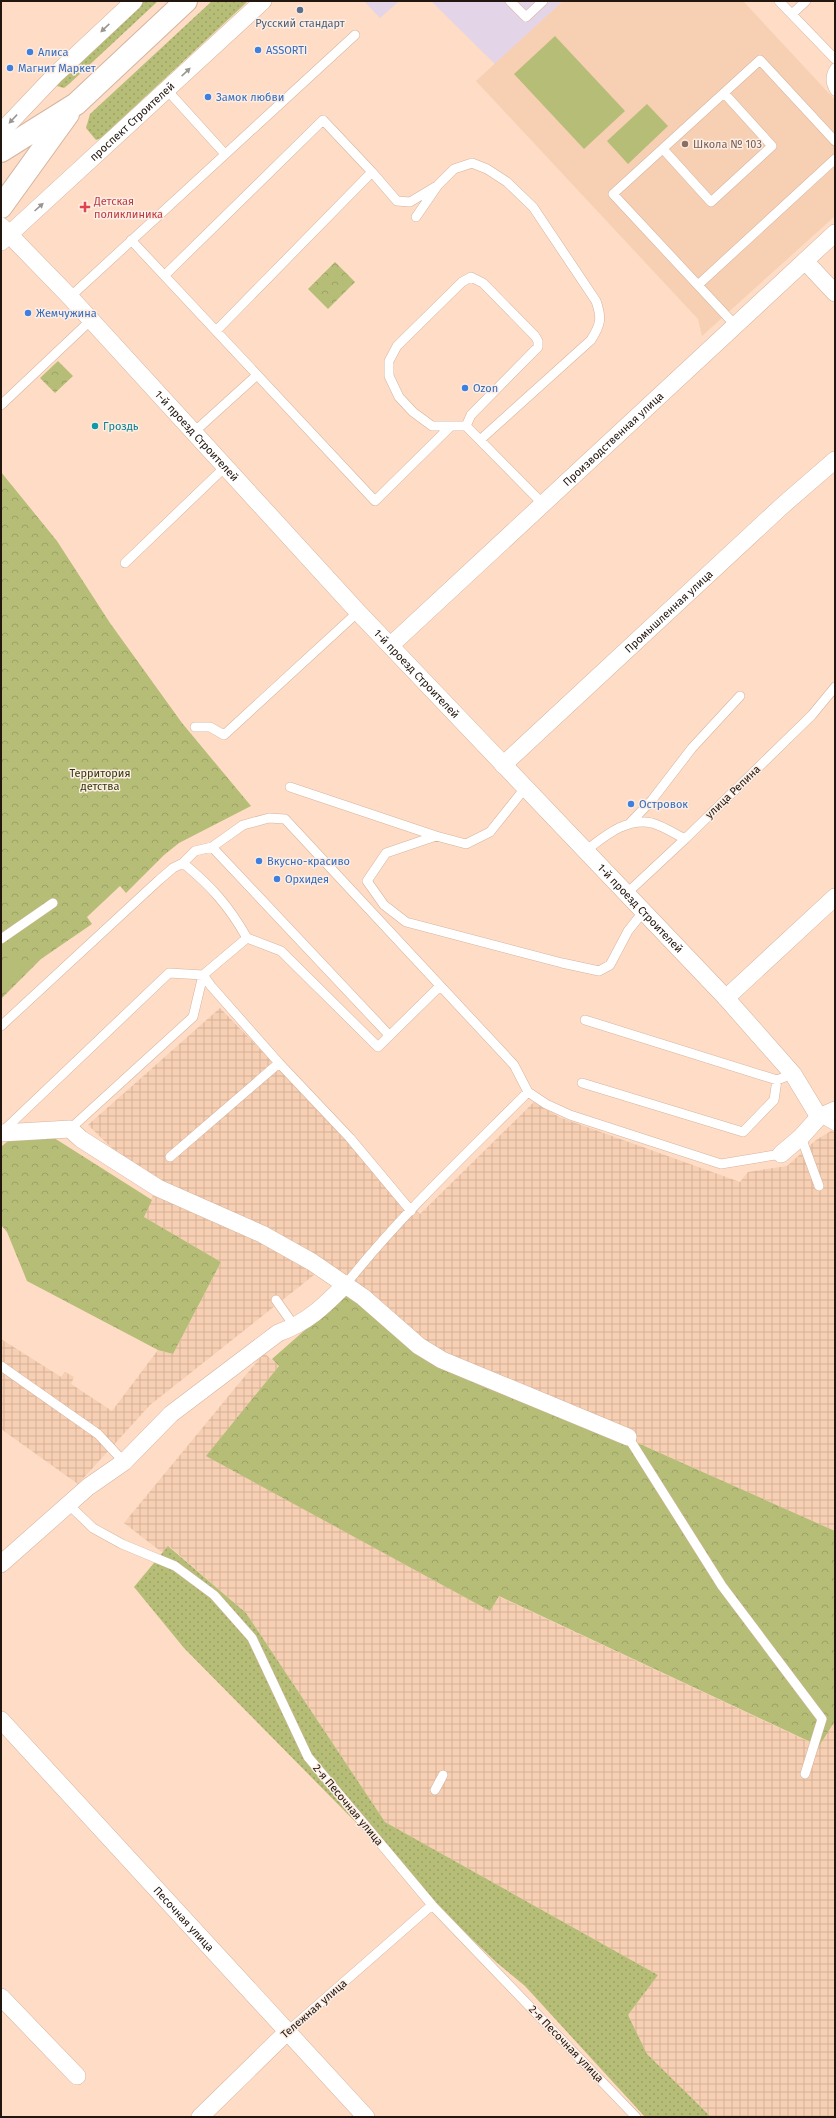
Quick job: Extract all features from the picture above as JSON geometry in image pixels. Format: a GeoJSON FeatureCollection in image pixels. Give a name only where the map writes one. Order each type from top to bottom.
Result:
{"type":"FeatureCollection","features":[{"type":"Feature","properties":{"kind":"main road"},"geometry":{"type":"LineString","coordinates":[[1,207],[76,104],[186,1]]}},
{"type":"Feature","properties":{"kind":"main road"},"geometry":{"type":"LineString","coordinates":[[1,151],[76,104]]}},
{"type":"Feature","properties":{"kind":"street"},"geometry":{"type":"LineString","coordinates":[[1,132],[56,74],[134,1]]}},
{"type":"Feature","properties":{"kind":"street","name":"проспект Строителей"},"geometry":{"type":"LineString","coordinates":[[4,234],[167,90],[263,1]]}},
{"type":"Feature","properties":{"kind":"street","name":"Производственная улица"},"geometry":{"type":"LineString","coordinates":[[391,645],[835,233]]}},
{"type":"Feature","properties":{"kind":"street","name":"1-й проезд Строителей"},"geometry":{"type":"LineString","coordinates":[[4,234],[70,297],[358,612],[726,998],[793,1074],[819,1117]]}},
{"type":"Feature","properties":{"kind":"street"},"geometry":{"type":"LineString","coordinates":[[805,261],[835,293]]}},
{"type":"Feature","properties":{"kind":"street","name":"Промышленная улица"},"geometry":{"type":"LineString","coordinates":[[503,765],[782,506],[835,460]]}},
{"type":"Feature","properties":{"kind":"street"},"geometry":{"type":"LineString","coordinates":[[726,998],[835,897]]}},
{"type":"Feature","properties":{"kind":"street"},"geometry":{"type":"LineString","coordinates":[[781,1154],[801,1137],[819,1117],[835,1110]]}},
{"type":"Feature","properties":{"kind":"street"},"geometry":{"type":"LineString","coordinates":[[1,1133],[70,1130],[80,1139],[158,1188],[262,1234],[312,1262],[346,1284],[419,1346],[442,1360],[628,1437]]}},
{"type":"Feature","properties":{"kind":"street"},"geometry":{"type":"LineString","coordinates":[[1,1564],[88,1487],[124,1462],[171,1414],[278,1333],[296,1327],[320,1310],[346,1284]]}},
{"type":"Feature","properties":{"kind":"street","name":"Песочная улица"},"geometry":{"type":"LineString","coordinates":[[1,1720],[366,2117]]}},
{"type":"Feature","properties":{"kind":"street"},"geometry":{"type":"LineString","coordinates":[[1,1997],[77,2076]]}},
{"type":"Feature","properties":{"kind":"street","name":"Тележная улица"},"geometry":{"type":"LineString","coordinates":[[200,2117],[288,2031]]}},
{"type":"Feature","properties":{"kind":"lane"},"geometry":{"type":"LineString","coordinates":[[510,1],[526,17],[542,1]]}},
{"type":"Feature","properties":{"kind":"lane"},"geometry":{"type":"LineString","coordinates":[[779,1],[835,59]]}},
{"type":"Feature","properties":{"kind":"lane"},"geometry":{"type":"LineString","coordinates":[[792,14],[806,1]]}},
{"type":"Feature","properties":{"kind":"lane"},"geometry":{"type":"LineString","coordinates":[[70,297],[355,35]]}},
{"type":"Feature","properties":{"kind":"lane"},"geometry":{"type":"LineString","coordinates":[[736,326],[613,194],[760,60],[835,141]]}},
{"type":"Feature","properties":{"kind":"lane"},"geometry":{"type":"LineString","coordinates":[[835,68],[831,77],[831,85],[835,91]]}},
{"type":"Feature","properties":{"kind":"lane"},"geometry":{"type":"LineString","coordinates":[[167,90],[225,154]]}},
{"type":"Feature","properties":{"kind":"lane"},"geometry":{"type":"LineString","coordinates":[[663,149],[711,202],[772,146],[724,93]]}},
{"type":"Feature","properties":{"kind":"lane"},"geometry":{"type":"LineString","coordinates":[[165,275],[323,120],[397,201],[410,202],[438,185]]}},
{"type":"Feature","properties":{"kind":"lane"},"geometry":{"type":"LineString","coordinates":[[698,285],[835,159]]}},
{"type":"Feature","properties":{"kind":"lane"},"geometry":{"type":"LineString","coordinates":[[416,217],[438,185],[454,169],[472,163],[507,182],[533,207],[596,301],[600,315],[598,328],[590,340],[480,440]]}},
{"type":"Feature","properties":{"kind":"lane"},"geometry":{"type":"LineString","coordinates":[[216,331],[372,172]]}},
{"type":"Feature","properties":{"kind":"lane"},"geometry":{"type":"LineString","coordinates":[[131,240],[376,500],[451,426]]}},
{"type":"Feature","properties":{"kind":"lane"},"geometry":{"type":"LineString","coordinates":[[466,426],[471,414],[534,352],[538,346],[538,341],[483,283],[471,277],[462,282],[397,346],[389,361],[389,376],[399,397],[413,412],[432,426],[466,426],[543,504]]}},
{"type":"Feature","properties":{"kind":"lane"},"geometry":{"type":"LineString","coordinates":[[1,405],[90,320]]}},
{"type":"Feature","properties":{"kind":"lane"},"geometry":{"type":"LineString","coordinates":[[194,432],[257,375]]}},
{"type":"Feature","properties":{"kind":"lane"},"geometry":{"type":"LineString","coordinates":[[125,563],[225,467]]}},
{"type":"Feature","properties":{"kind":"lane"},"geometry":{"type":"LineString","coordinates":[[195,727],[210,727],[224,735],[358,612]]}},
{"type":"Feature","properties":{"kind":"lane","name":"улица Репина"},"geometry":{"type":"LineString","coordinates":[[626,894],[685,839],[812,715],[835,687]]}},
{"type":"Feature","properties":{"kind":"lane"},"geometry":{"type":"LineString","coordinates":[[630,824],[652,800],[692,748],[740,696]]}},
{"type":"Feature","properties":{"kind":"lane"},"geometry":{"type":"LineString","coordinates":[[290,787],[436,836],[466,844],[490,832],[525,788]]}},
{"type":"Feature","properties":{"kind":"lane"},"geometry":{"type":"LineString","coordinates":[[1,1026],[159,880],[173,868],[183,863],[195,851],[212,847],[244,825],[269,818],[285,819],[514,1065],[528,1092],[546,1104],[570,1115],[721,1164],[781,1154]]}},
{"type":"Feature","properties":{"kind":"lane"},"geometry":{"type":"LineString","coordinates":[[585,851],[611,832],[630,824],[651,823],[685,839]]}},
{"type":"Feature","properties":{"kind":"lane"},"geometry":{"type":"LineString","coordinates":[[436,836],[386,853],[368,881],[384,905],[406,922],[562,964],[599,971],[610,965],[628,930],[644,912]]}},
{"type":"Feature","properties":{"kind":"lane"},"geometry":{"type":"LineString","coordinates":[[212,847],[389,1035]]}},
{"type":"Feature","properties":{"kind":"lane"},"geometry":{"type":"LineString","coordinates":[[183,863],[201,878],[233,912],[247,938],[281,951],[378,1047],[440,986]]}},
{"type":"Feature","properties":{"kind":"lane"},"geometry":{"type":"LineString","coordinates":[[1,939],[53,903]]}},
{"type":"Feature","properties":{"kind":"lane"},"geometry":{"type":"LineString","coordinates":[[70,1130],[193,1017],[203,975],[247,938]]}},
{"type":"Feature","properties":{"kind":"lane"},"geometry":{"type":"LineString","coordinates":[[1,1133],[169,973],[203,975]]}},
{"type":"Feature","properties":{"kind":"lane"},"geometry":{"type":"LineString","coordinates":[[203,975],[279,1063],[350,1138],[411,1211]]}},
{"type":"Feature","properties":{"kind":"lane"},"geometry":{"type":"LineString","coordinates":[[585,1020],[777,1080],[793,1074]]}},
{"type":"Feature","properties":{"kind":"lane"},"geometry":{"type":"LineString","coordinates":[[170,1157],[279,1063]]}},
{"type":"Feature","properties":{"kind":"lane"},"geometry":{"type":"LineString","coordinates":[[582,1083],[743,1132],[774,1100],[777,1080]]}},
{"type":"Feature","properties":{"kind":"lane"},"geometry":{"type":"LineString","coordinates":[[346,1284],[411,1211],[528,1092]]}},
{"type":"Feature","properties":{"kind":"lane"},"geometry":{"type":"LineString","coordinates":[[819,1117],[835,1126]]}},
{"type":"Feature","properties":{"kind":"lane"},"geometry":{"type":"LineString","coordinates":[[801,1137],[819,1186]]}},
{"type":"Feature","properties":{"kind":"lane"},"geometry":{"type":"LineString","coordinates":[[276,1300],[296,1327]]}},
{"type":"Feature","properties":{"kind":"lane"},"geometry":{"type":"LineString","coordinates":[[1,1366],[98,1434],[124,1462]]}},
{"type":"Feature","properties":{"kind":"lane"},"geometry":{"type":"LineString","coordinates":[[628,1437],[722,1586],[822,1719],[805,1774]]}},
{"type":"Feature","properties":{"kind":"lane","name":"2-я Песочная улица"},"geometry":{"type":"LineString","coordinates":[[68,1504],[93,1528],[122,1544],[175,1566],[214,1595],[252,1638],[308,1757],[432,1904],[636,2117]]}},
{"type":"Feature","properties":{"kind":"lane"},"geometry":{"type":"LineString","coordinates":[[435,1790],[443,1775]]}},
{"type":"Feature","properties":{"kind":"lane","name":"Тележная улица"},"geometry":{"type":"LineString","coordinates":[[288,2031],[432,1904]]}},
{"type":"Feature","properties":{"kind":"shaded area"},"geometry":{"type":"Polygon","coordinates":[[[364,1],[399,1],[380,18],[364,1]]]}},
{"type":"Feature","properties":{"kind":"shaded area"},"geometry":{"type":"Polygon","coordinates":[[[431,1],[563,1],[495,64],[431,1]]]}},
{"type":"Feature","properties":{"kind":"shaded area","name":"Школа № 103"},"geometry":{"type":"Polygon","coordinates":[[[563,1],[743,1],[835,100],[835,216],[702,336],[698,319],[476,81],[563,1]]]}},
{"type":"Feature","properties":{"kind":"shaded area"},"geometry":{"type":"Polygon","coordinates":[[[220,1008],[420,1214],[534,1102],[559,1117],[740,1182],[748,1172],[787,1166],[816,1140],[831,1131],[835,1132],[835,1531],[438,1354],[319,1271],[150,1405],[78,1484],[1,1429],[1,1339],[61,1377],[65,1372],[74,1377],[71,1384],[112,1411],[158,1350],[173,1354],[221,1262],[144,1217],[155,1190],[88,1125],[220,1008]]]}},
{"type":"Feature","properties":{"kind":"shaded area"},"geometry":{"type":"Polygon","coordinates":[[[264,1353],[279,1366],[207,1456],[490,1611],[498,1596],[818,1746],[835,1721],[835,2117],[711,2117],[647,2054],[628,2015],[658,1975],[385,1822],[246,1613],[169,1546],[163,1553],[124,1523],[264,1353]]]}},
{"type":"Feature","properties":{"kind":"green space"},"geometry":{"type":"Polygon","coordinates":[[[140,1],[158,1],[69,84],[64,88],[57,86],[55,81],[140,1]]]}},
{"type":"Feature","properties":{"kind":"green space"},"geometry":{"type":"Polygon","coordinates":[[[212,1],[248,1],[101,138],[96,140],[86,128],[90,114],[212,1]]]}},
{"type":"Feature","properties":{"kind":"green space"},"geometry":{"type":"Polygon","coordinates":[[[555,36],[625,111],[584,149],[514,74],[555,36]]]}},
{"type":"Feature","properties":{"kind":"green space"},"geometry":{"type":"Polygon","coordinates":[[[647,104],[668,126],[628,164],[607,141],[647,104]]]}},
{"type":"Feature","properties":{"kind":"green space"},"geometry":{"type":"Polygon","coordinates":[[[335,262],[355,282],[328,309],[308,289],[335,262]]]}},
{"type":"Feature","properties":{"kind":"green space"},"geometry":{"type":"Polygon","coordinates":[[[58,361],[73,376],[55,393],[40,378],[58,361]]]}},
{"type":"Feature","properties":{"kind":"green space","name":"Территория детства"},"geometry":{"type":"Polygon","coordinates":[[[1,472],[57,541],[110,623],[182,723],[251,806],[179,843],[164,855],[126,893],[120,886],[87,917],[92,924],[41,959],[1,999],[1,472]]]}},
{"type":"Feature","properties":{"kind":"green space"},"geometry":{"type":"Polygon","coordinates":[[[10,956],[24,971],[1,992],[1,964],[10,956]]]}},
{"type":"Feature","properties":{"kind":"green space"},"geometry":{"type":"Polygon","coordinates":[[[51,1136],[152,1200],[144,1217],[221,1262],[173,1354],[158,1350],[27,1281],[7,1232],[1,1225],[1,1147],[9,1140],[51,1136]]]}},
{"type":"Feature","properties":{"kind":"green space"},"geometry":{"type":"Polygon","coordinates":[[[355,1286],[438,1354],[835,1531],[835,1721],[819,1746],[499,1596],[490,1611],[206,1456],[279,1366],[272,1359],[355,1286]]]}},
{"type":"Feature","properties":{"kind":"green space"},"geometry":{"type":"Polygon","coordinates":[[[168,1546],[246,1613],[385,1822],[658,1975],[628,2015],[647,2054],[711,2117],[645,2117],[525,1986],[496,1962],[457,1925],[184,1648],[134,1587],[168,1546]]]}},
{"type":"Feature","properties":{"kind":"place","name":"Русский стандарт"},"geometry":{"type":"Point","coordinates":[300,10]}},
{"type":"Feature","properties":{"kind":"place","name":"ASSORTI"},"geometry":{"type":"Point","coordinates":[258,50]}},
{"type":"Feature","properties":{"kind":"place","name":"Алиса"},"geometry":{"type":"Point","coordinates":[30,52]}},
{"type":"Feature","properties":{"kind":"place","name":"Магнит Маркет"},"geometry":{"type":"Point","coordinates":[10,68]}},
{"type":"Feature","properties":{"kind":"place","name":"Замок любви"},"geometry":{"type":"Point","coordinates":[208,97]}},
{"type":"Feature","properties":{"kind":"place","name":"Школа № 103"},"geometry":{"type":"Point","coordinates":[685,144]}},
{"type":"Feature","properties":{"kind":"place","name":"Детская поликлиника"},"geometry":{"type":"Point","coordinates":[85,207]}},
{"type":"Feature","properties":{"kind":"place","name":"Жемчужина"},"geometry":{"type":"Point","coordinates":[28,313]}},
{"type":"Feature","properties":{"kind":"place","name":"Ozon"},"geometry":{"type":"Point","coordinates":[465,388]}},
{"type":"Feature","properties":{"kind":"place","name":"Гроздь"},"geometry":{"type":"Point","coordinates":[95,426]}},
{"type":"Feature","properties":{"kind":"place","name":"Островок"},"geometry":{"type":"Point","coordinates":[631,804]}},
{"type":"Feature","properties":{"kind":"place","name":"Вкусно-красиво"},"geometry":{"type":"Point","coordinates":[259,861]}},
{"type":"Feature","properties":{"kind":"place","name":"Орхидея"},"geometry":{"type":"Point","coordinates":[277,879]}}]}
